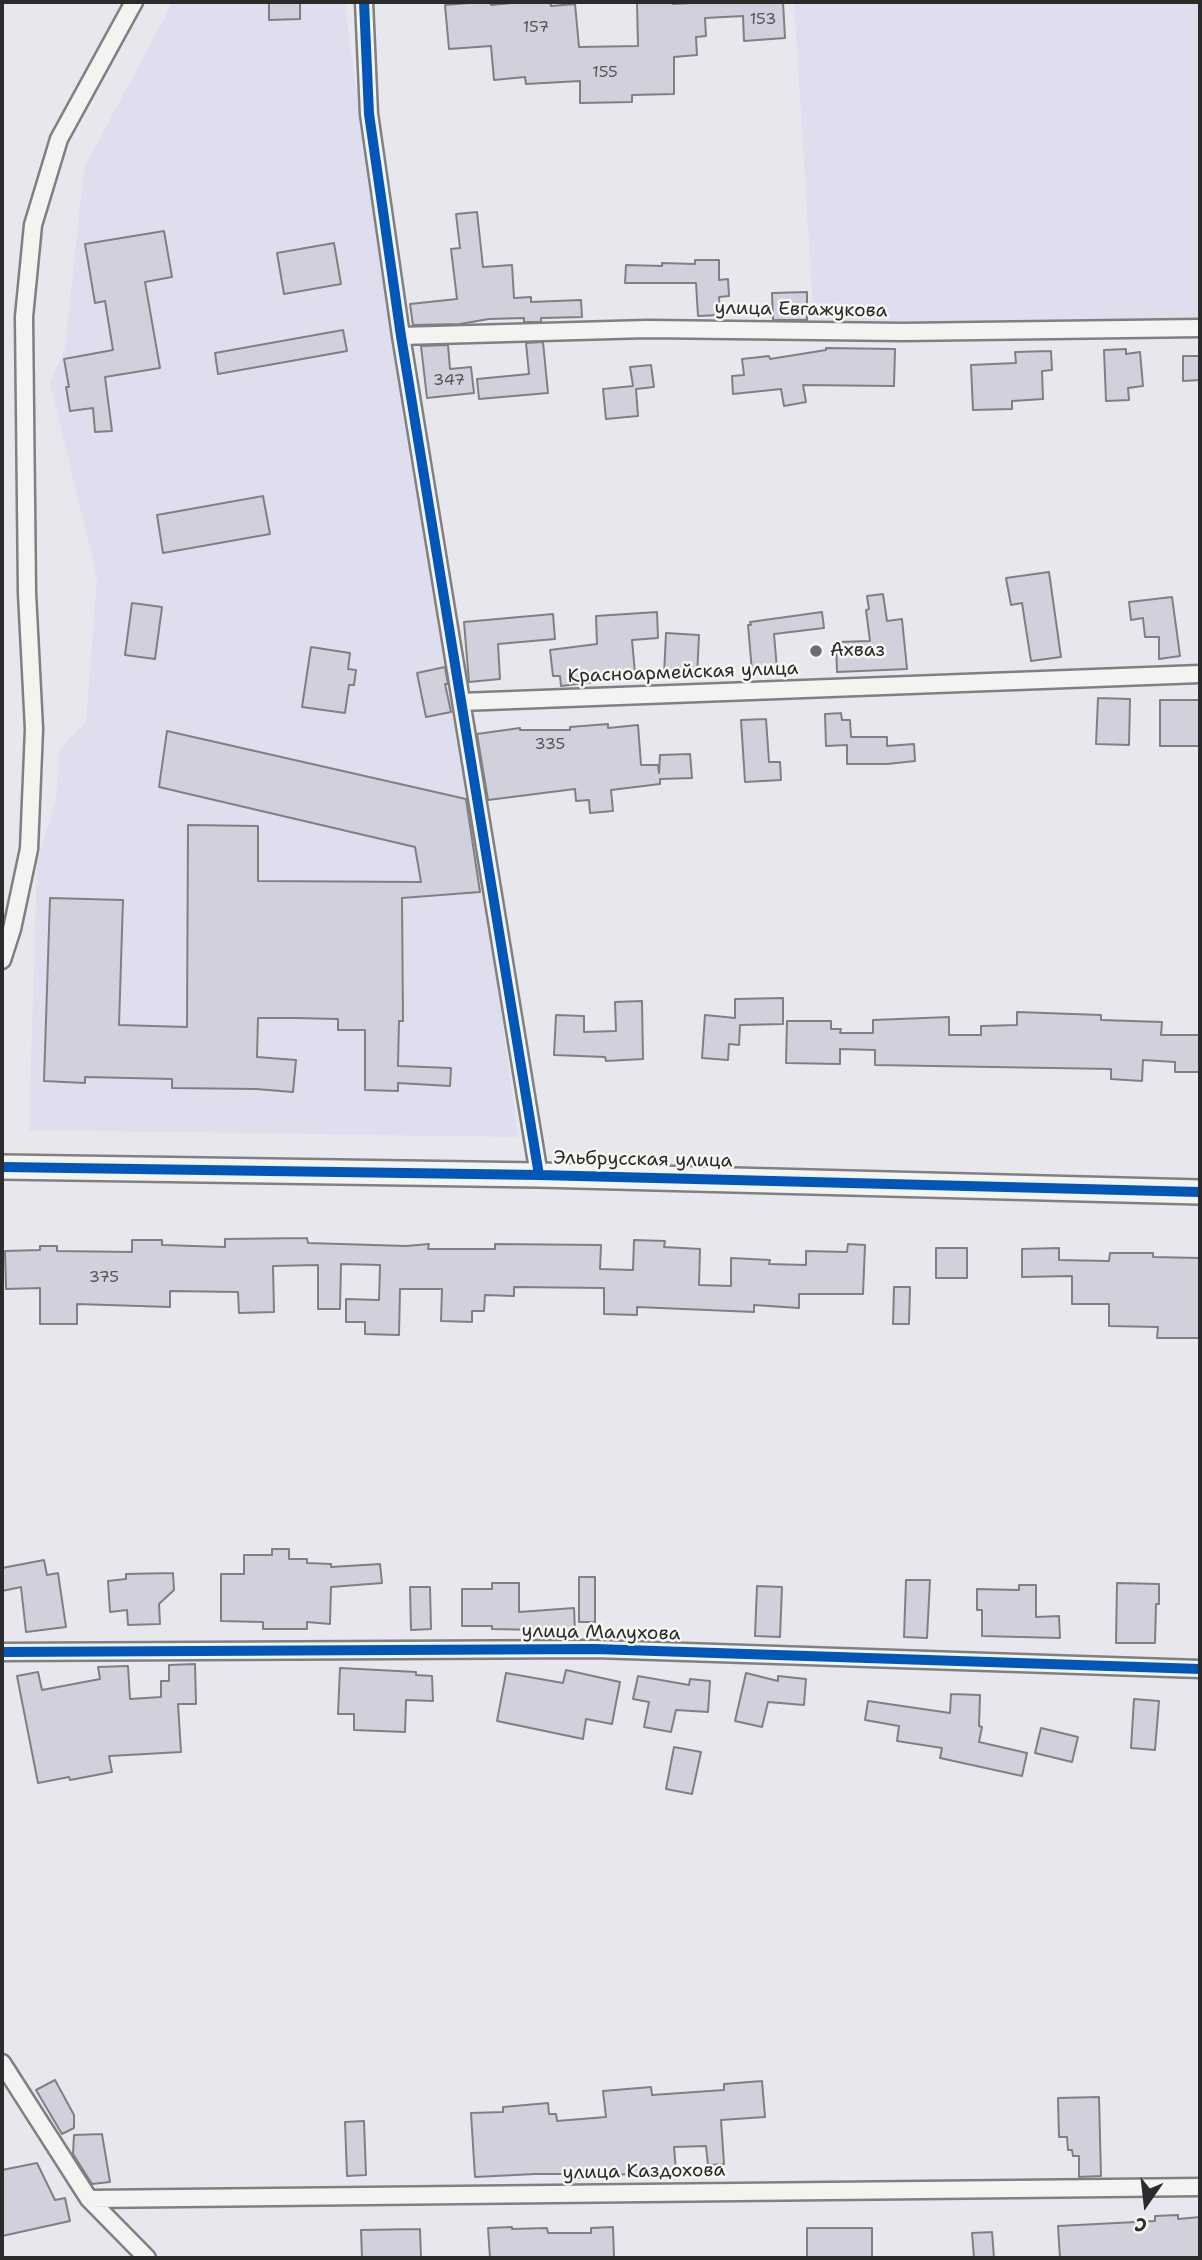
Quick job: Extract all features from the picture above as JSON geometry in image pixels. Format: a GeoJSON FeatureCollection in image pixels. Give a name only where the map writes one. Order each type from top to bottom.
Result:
{"type":"FeatureCollection","features":[{"type":"Feature","properties":{"kind":"street"},"geometry":{"type":"LineString","coordinates":[[2,960],[12,929],[29,849],[34,729],[27,580],[24,317],[33,225],[59,139],[134,2]]}},
{"type":"Feature","properties":{"kind":"street"},"geometry":{"type":"LineString","coordinates":[[364,2],[369,114],[401,337],[539,1175]]}},
{"type":"Feature","properties":{"kind":"street","name":"улица Евгажукова"},"geometry":{"type":"LineString","coordinates":[[401,337],[648,329],[903,332],[1200,327]]}},
{"type":"Feature","properties":{"kind":"street","name":"Красноармейская улица"},"geometry":{"type":"LineString","coordinates":[[461,702],[1200,674]]}},
{"type":"Feature","properties":{"kind":"street","name":"Эльбрусская улица"},"geometry":{"type":"LineString","coordinates":[[2,1167],[539,1175],[1200,1192]]}},
{"type":"Feature","properties":{"kind":"street","name":"улица Малухова"},"geometry":{"type":"LineString","coordinates":[[2,1652],[595,1649],[1200,1669]]}},
{"type":"Feature","properties":{"kind":"street"},"geometry":{"type":"LineString","coordinates":[[2,2063],[89,2199],[147,2258]]}},
{"type":"Feature","properties":{"kind":"street","name":"улица Каздохова"},"geometry":{"type":"LineString","coordinates":[[89,2199],[1200,2187]]}},
{"type":"Feature","properties":{"kind":"shaded area"},"geometry":{"type":"Polygon","coordinates":[[[173,2],[345,2],[360,120],[471,788],[518,1137],[29,1130],[37,862],[56,800],[59,750],[86,722],[97,578],[50,383],[65,348],[84,168],[173,2]]]}},
{"type":"Feature","properties":{"kind":"shaded area"},"geometry":{"type":"Polygon","coordinates":[[[794,2],[1200,2],[1200,318],[814,324],[794,2]]]}},
{"type":"Feature","properties":{"kind":"building"},"geometry":{"type":"Polygon","coordinates":[[[269,2],[300,2],[300,19],[269,20],[269,2]]]}},
{"type":"Feature","properties":{"kind":"building"},"geometry":{"type":"Polygon","coordinates":[[[491,2],[491,5],[523,2],[550,2],[551,6],[575,4],[579,47],[638,46],[637,3],[783,2],[785,38],[744,41],[743,16],[705,18],[706,36],[696,37],[697,55],[674,57],[674,94],[632,95],[632,102],[580,103],[580,81],[526,84],[525,77],[494,80],[491,46],[449,49],[445,5],[491,2]]]}},
{"type":"Feature","properties":{"kind":"building"},"geometry":{"type":"Polygon","coordinates":[[[477,212],[483,267],[512,265],[514,298],[531,297],[531,302],[581,300],[582,317],[541,318],[541,322],[524,322],[524,318],[413,325],[410,304],[457,299],[451,249],[460,248],[456,214],[477,212]]]}},
{"type":"Feature","properties":{"kind":"building"},"geometry":{"type":"Polygon","coordinates":[[[164,231],[172,277],[145,282],[160,368],[105,377],[112,431],[95,432],[93,408],[70,411],[64,359],[113,350],[105,301],[95,303],[85,244],[164,231]]]}},
{"type":"Feature","properties":{"kind":"building"},"geometry":{"type":"Polygon","coordinates":[[[334,243],[341,284],[284,294],[277,253],[334,243]]]}},
{"type":"Feature","properties":{"kind":"building"},"geometry":{"type":"Polygon","coordinates":[[[695,260],[719,260],[719,280],[728,279],[729,296],[719,297],[720,315],[698,316],[696,283],[625,283],[626,265],[695,264],[695,260]]]}},
{"type":"Feature","properties":{"kind":"building"},"geometry":{"type":"Polygon","coordinates":[[[807,292],[807,320],[773,320],[772,293],[807,292]]]}},
{"type":"Feature","properties":{"kind":"building"},"geometry":{"type":"Polygon","coordinates":[[[343,330],[347,351],[218,374],[215,353],[343,330]]]}},
{"type":"Feature","properties":{"kind":"building"},"geometry":{"type":"Polygon","coordinates":[[[543,342],[548,393],[479,399],[477,379],[529,374],[526,343],[543,342]]]}},
{"type":"Feature","properties":{"kind":"building"},"geometry":{"type":"Polygon","coordinates":[[[448,345],[450,369],[471,367],[474,393],[427,398],[421,346],[448,345]]]}},
{"type":"Feature","properties":{"kind":"building"},"geometry":{"type":"Polygon","coordinates":[[[826,348],[895,349],[894,386],[803,385],[806,402],[784,406],[781,389],[733,394],[732,376],[744,375],[742,359],[769,356],[770,359],[826,348]]]}},
{"type":"Feature","properties":{"kind":"building"},"geometry":{"type":"Polygon","coordinates":[[[1126,349],[1126,354],[1140,352],[1143,386],[1128,388],[1129,400],[1106,401],[1104,350],[1126,349]]]}},
{"type":"Feature","properties":{"kind":"building"},"geometry":{"type":"Polygon","coordinates":[[[1051,351],[1052,370],[1042,371],[1043,399],[1012,401],[1012,409],[973,410],[971,365],[1016,363],[1015,352],[1051,351]]]}},
{"type":"Feature","properties":{"kind":"building"},"geometry":{"type":"Polygon","coordinates":[[[1183,356],[1200,356],[1200,380],[1183,381],[1183,356]]]}},
{"type":"Feature","properties":{"kind":"building"},"geometry":{"type":"Polygon","coordinates":[[[651,365],[654,387],[636,389],[638,416],[606,419],[603,389],[633,386],[630,367],[651,365]]]}},
{"type":"Feature","properties":{"kind":"building"},"geometry":{"type":"Polygon","coordinates":[[[263,496],[270,534],[163,553],[157,515],[263,496]]]}},
{"type":"Feature","properties":{"kind":"building"},"geometry":{"type":"Polygon","coordinates":[[[1049,572],[1061,657],[1031,661],[1022,603],[1011,605],[1006,578],[1049,572]]]}},
{"type":"Feature","properties":{"kind":"building"},"geometry":{"type":"Polygon","coordinates":[[[883,594],[887,621],[902,619],[907,669],[837,672],[836,642],[870,641],[867,596],[883,594]]]}},
{"type":"Feature","properties":{"kind":"building"},"geometry":{"type":"Polygon","coordinates":[[[1172,597],[1180,656],[1159,659],[1159,637],[1145,637],[1143,618],[1131,620],[1129,602],[1172,597]]]}},
{"type":"Feature","properties":{"kind":"building"},"geometry":{"type":"Polygon","coordinates":[[[132,603],[162,607],[155,659],[125,655],[132,603]]]}},
{"type":"Feature","properties":{"kind":"building"},"geometry":{"type":"Polygon","coordinates":[[[657,612],[658,638],[632,640],[635,673],[594,675],[594,682],[561,686],[560,676],[553,676],[550,650],[597,644],[596,616],[657,612]]]}},
{"type":"Feature","properties":{"kind":"building"},"geometry":{"type":"Polygon","coordinates":[[[822,612],[824,628],[774,634],[777,669],[752,671],[748,625],[751,625],[750,622],[822,612]]]}},
{"type":"Feature","properties":{"kind":"building"},"geometry":{"type":"Polygon","coordinates":[[[553,614],[555,639],[498,644],[500,679],[469,682],[464,622],[553,614]]]}},
{"type":"Feature","properties":{"kind":"building"},"geometry":{"type":"Polygon","coordinates":[[[666,633],[699,635],[697,677],[664,675],[666,633]]]}},
{"type":"Feature","properties":{"kind":"building"},"geometry":{"type":"Polygon","coordinates":[[[311,647],[350,653],[348,669],[356,670],[354,685],[349,685],[345,713],[302,707],[311,647]]]}},
{"type":"Feature","properties":{"kind":"building"},"geometry":{"type":"Polygon","coordinates":[[[445,667],[448,684],[445,684],[451,712],[426,717],[417,673],[445,667]]]}},
{"type":"Feature","properties":{"kind":"building"},"geometry":{"type":"Polygon","coordinates":[[[1098,698],[1130,699],[1129,745],[1096,744],[1098,698]]]}},
{"type":"Feature","properties":{"kind":"building"},"geometry":{"type":"Polygon","coordinates":[[[1160,700],[1200,700],[1200,746],[1160,746],[1160,700]]]}},
{"type":"Feature","properties":{"kind":"building"},"geometry":{"type":"Polygon","coordinates":[[[841,713],[842,720],[850,720],[851,737],[887,737],[887,746],[914,744],[915,761],[847,764],[847,745],[826,746],[825,714],[841,713]]]}},
{"type":"Feature","properties":{"kind":"building"},"geometry":{"type":"Polygon","coordinates":[[[766,719],[769,762],[780,762],[781,780],[745,782],[741,720],[766,719]]]}},
{"type":"Feature","properties":{"kind":"building"},"geometry":{"type":"Polygon","coordinates":[[[608,724],[608,728],[638,725],[641,765],[658,765],[659,773],[660,755],[690,754],[692,778],[660,779],[660,784],[611,790],[613,811],[590,813],[589,800],[576,801],[575,789],[488,800],[477,734],[520,728],[570,730],[570,727],[608,724]]]}},
{"type":"Feature","properties":{"kind":"building"},"geometry":{"type":"Polygon","coordinates":[[[167,731],[466,799],[480,892],[402,898],[403,1021],[399,1021],[398,1066],[451,1068],[450,1086],[398,1083],[398,1091],[365,1090],[365,1030],[338,1030],[338,1019],[296,1018],[258,1018],[257,1057],[296,1060],[293,1092],[172,1088],[172,1079],[85,1077],[85,1083],[44,1081],[50,898],[123,900],[119,1025],[187,1027],[188,825],[258,826],[258,881],[421,882],[415,847],[159,787],[167,731]]]}},
{"type":"Feature","properties":{"kind":"building"},"geometry":{"type":"Polygon","coordinates":[[[783,998],[783,1024],[740,1025],[739,1045],[729,1044],[728,1060],[702,1058],[705,1015],[735,1018],[735,999],[783,998]]]}},
{"type":"Feature","properties":{"kind":"building"},"geometry":{"type":"Polygon","coordinates":[[[642,1001],[643,1059],[606,1061],[605,1057],[554,1055],[556,1015],[584,1016],[584,1032],[616,1031],[615,1002],[642,1001]]]}},
{"type":"Feature","properties":{"kind":"building"},"geometry":{"type":"Polygon","coordinates":[[[1017,1012],[1101,1015],[1101,1020],[1162,1022],[1161,1035],[1200,1035],[1200,1072],[1175,1072],[1175,1062],[1143,1060],[1142,1081],[1111,1079],[1111,1069],[875,1065],[875,1050],[840,1049],[840,1064],[786,1063],[787,1021],[831,1021],[831,1029],[841,1029],[840,1033],[873,1033],[873,1020],[949,1017],[949,1035],[981,1035],[981,1026],[1017,1025],[1017,1012]]]}},
{"type":"Feature","properties":{"kind":"building"},"geometry":{"type":"Polygon","coordinates":[[[307,1238],[308,1243],[406,1246],[429,1244],[428,1249],[495,1249],[495,1244],[601,1245],[600,1269],[633,1270],[634,1240],[665,1241],[664,1247],[700,1249],[699,1285],[731,1286],[731,1258],[770,1260],[769,1264],[806,1265],[806,1251],[847,1252],[848,1244],[865,1245],[863,1294],[799,1294],[799,1308],[754,1305],[754,1312],[637,1307],[637,1315],[604,1314],[604,1288],[514,1287],[514,1296],[485,1295],[484,1311],[472,1311],[472,1322],[441,1321],[442,1289],[400,1289],[399,1335],[365,1334],[365,1322],[346,1322],[346,1299],[379,1300],[380,1265],[341,1264],[340,1309],[318,1309],[318,1265],[273,1266],[274,1312],[239,1313],[238,1292],[170,1291],[170,1307],[77,1304],[77,1324],[40,1324],[40,1288],[6,1289],[5,1251],[40,1250],[40,1246],[57,1246],[57,1251],[132,1252],[132,1240],[162,1240],[162,1245],[225,1247],[225,1239],[307,1238]]]}},
{"type":"Feature","properties":{"kind":"building"},"geometry":{"type":"Polygon","coordinates":[[[936,1248],[967,1248],[967,1278],[936,1278],[936,1248]]]}},
{"type":"Feature","properties":{"kind":"building"},"geometry":{"type":"Polygon","coordinates":[[[1059,1248],[1059,1260],[1109,1261],[1110,1253],[1153,1253],[1153,1257],[1200,1258],[1200,1338],[1157,1338],[1158,1327],[1109,1326],[1109,1304],[1072,1304],[1072,1276],[1022,1277],[1022,1249],[1059,1248]]]}},
{"type":"Feature","properties":{"kind":"building"},"geometry":{"type":"Polygon","coordinates":[[[894,1287],[910,1287],[909,1324],[893,1324],[894,1287]]]}},
{"type":"Feature","properties":{"kind":"building"},"geometry":{"type":"Polygon","coordinates":[[[272,1549],[289,1549],[289,1559],[307,1559],[307,1563],[331,1564],[331,1567],[380,1564],[382,1583],[331,1587],[330,1624],[307,1622],[307,1629],[263,1629],[263,1622],[221,1621],[221,1574],[244,1574],[244,1555],[272,1555],[272,1549]]]}},
{"type":"Feature","properties":{"kind":"building"},"geometry":{"type":"Polygon","coordinates":[[[44,1560],[47,1575],[58,1573],[66,1627],[26,1632],[21,1587],[2,1591],[2,1568],[44,1560]]]}},
{"type":"Feature","properties":{"kind":"building"},"geometry":{"type":"Polygon","coordinates":[[[173,1573],[174,1590],[159,1604],[160,1624],[128,1625],[127,1610],[110,1612],[108,1581],[126,1579],[126,1574],[173,1573]]]}},
{"type":"Feature","properties":{"kind":"building"},"geometry":{"type":"Polygon","coordinates":[[[579,1577],[595,1577],[595,1622],[579,1622],[579,1577]]]}},
{"type":"Feature","properties":{"kind":"building"},"geometry":{"type":"Polygon","coordinates":[[[906,1580],[930,1580],[927,1638],[904,1637],[906,1580]]]}},
{"type":"Feature","properties":{"kind":"building"},"geometry":{"type":"Polygon","coordinates":[[[492,1583],[519,1583],[519,1612],[574,1608],[575,1632],[540,1635],[540,1630],[462,1626],[462,1589],[492,1589],[492,1583]]]}},
{"type":"Feature","properties":{"kind":"building"},"geometry":{"type":"Polygon","coordinates":[[[1117,1583],[1159,1584],[1155,1643],[1116,1643],[1117,1583]]]}},
{"type":"Feature","properties":{"kind":"building"},"geometry":{"type":"Polygon","coordinates":[[[1019,1585],[1036,1585],[1036,1617],[1059,1616],[1060,1638],[982,1636],[982,1610],[977,1610],[977,1589],[1019,1590],[1019,1585]]]}},
{"type":"Feature","properties":{"kind":"building"},"geometry":{"type":"Polygon","coordinates":[[[757,1586],[782,1587],[780,1637],[755,1636],[757,1586]]]}},
{"type":"Feature","properties":{"kind":"building"},"geometry":{"type":"Polygon","coordinates":[[[410,1587],[430,1587],[431,1629],[411,1630],[410,1587]]]}},
{"type":"Feature","properties":{"kind":"building"},"geometry":{"type":"Polygon","coordinates":[[[195,1664],[196,1704],[178,1704],[181,1752],[109,1756],[112,1772],[38,1783],[17,1676],[38,1672],[42,1690],[100,1679],[98,1667],[128,1666],[130,1699],[161,1697],[161,1681],[169,1681],[169,1665],[195,1664]]]}},
{"type":"Feature","properties":{"kind":"building"},"geometry":{"type":"Polygon","coordinates":[[[340,1668],[416,1672],[416,1675],[432,1676],[433,1701],[406,1700],[405,1732],[354,1730],[354,1714],[338,1714],[340,1668]]]}},
{"type":"Feature","properties":{"kind":"building"},"geometry":{"type":"Polygon","coordinates":[[[566,1670],[620,1682],[612,1724],[586,1719],[583,1739],[497,1721],[506,1673],[563,1683],[566,1670]]]}},
{"type":"Feature","properties":{"kind":"building"},"geometry":{"type":"Polygon","coordinates":[[[746,1673],[778,1681],[778,1676],[806,1679],[804,1705],[768,1702],[762,1727],[735,1721],[746,1673]]]}},
{"type":"Feature","properties":{"kind":"building"},"geometry":{"type":"Polygon","coordinates":[[[638,1676],[689,1685],[690,1679],[710,1681],[708,1712],[676,1710],[671,1732],[644,1727],[649,1702],[633,1699],[638,1676]]]}},
{"type":"Feature","properties":{"kind":"building"},"geometry":{"type":"Polygon","coordinates":[[[951,1694],[980,1695],[979,1726],[982,1727],[979,1742],[1027,1753],[1022,1776],[940,1758],[942,1748],[897,1741],[899,1726],[865,1720],[868,1701],[950,1713],[951,1694]]]}},
{"type":"Feature","properties":{"kind":"building"},"geometry":{"type":"Polygon","coordinates":[[[1134,1699],[1159,1701],[1155,1750],[1131,1748],[1134,1699]]]}},
{"type":"Feature","properties":{"kind":"building"},"geometry":{"type":"Polygon","coordinates":[[[1041,1728],[1078,1737],[1072,1762],[1035,1753],[1041,1728]]]}},
{"type":"Feature","properties":{"kind":"building"},"geometry":{"type":"Polygon","coordinates":[[[674,1747],[701,1752],[692,1794],[666,1789],[674,1747]]]}},
{"type":"Feature","properties":{"kind":"building"},"geometry":{"type":"Polygon","coordinates":[[[55,2080],[74,2115],[74,2128],[62,2134],[36,2090],[55,2080]]]}},
{"type":"Feature","properties":{"kind":"building"},"geometry":{"type":"Polygon","coordinates":[[[762,2081],[765,2117],[721,2120],[724,2164],[708,2165],[706,2146],[674,2147],[676,2171],[614,2175],[615,2177],[576,2178],[575,2174],[535,2174],[475,2177],[471,2113],[503,2112],[503,2107],[548,2103],[549,2114],[556,2114],[557,2121],[606,2117],[603,2091],[651,2087],[652,2095],[724,2090],[724,2084],[762,2081]]]}},
{"type":"Feature","properties":{"kind":"building"},"geometry":{"type":"Polygon","coordinates":[[[1099,2097],[1101,2176],[1079,2177],[1079,2156],[1073,2156],[1072,2150],[1068,2150],[1067,2137],[1059,2137],[1058,2098],[1099,2097]]]}},
{"type":"Feature","properties":{"kind":"building"},"geometry":{"type":"Polygon","coordinates":[[[364,2121],[366,2175],[347,2176],[345,2122],[364,2121]]]}},
{"type":"Feature","properties":{"kind":"building"},"geometry":{"type":"Polygon","coordinates":[[[102,2134],[110,2182],[92,2184],[73,2154],[74,2135],[102,2134]]]}},
{"type":"Feature","properties":{"kind":"building"},"geometry":{"type":"Polygon","coordinates":[[[37,2163],[55,2200],[65,2198],[70,2221],[2,2236],[2,2170],[37,2163]]]}},
{"type":"Feature","properties":{"kind":"building"},"geometry":{"type":"Polygon","coordinates":[[[1178,2215],[1178,2219],[1200,2217],[1200,2258],[1060,2258],[1058,2226],[1155,2221],[1155,2216],[1178,2215]]]}},
{"type":"Feature","properties":{"kind":"building"},"geometry":{"type":"Polygon","coordinates":[[[613,2227],[614,2258],[490,2258],[488,2228],[547,2228],[548,2233],[591,2233],[591,2228],[613,2227]]]}},
{"type":"Feature","properties":{"kind":"building"},"geometry":{"type":"Polygon","coordinates":[[[807,2228],[872,2228],[872,2258],[807,2258],[807,2228]]]}},
{"type":"Feature","properties":{"kind":"building"},"geometry":{"type":"Polygon","coordinates":[[[420,2229],[421,2258],[362,2258],[361,2230],[420,2229]]]}},
{"type":"Feature","properties":{"kind":"building"},"geometry":{"type":"Polygon","coordinates":[[[992,2232],[994,2258],[974,2258],[972,2233],[992,2232]]]}},
{"type":"Feature","properties":{"kind":"cycle path"},"geometry":{"type":"LineString","coordinates":[[364,2],[369,114],[401,336],[539,1175]]}},
{"type":"Feature","properties":{"kind":"cycle path"},"geometry":{"type":"LineString","coordinates":[[2,1167],[539,1175],[1200,1192]]}},
{"type":"Feature","properties":{"kind":"cycle path"},"geometry":{"type":"LineString","coordinates":[[2,1652],[595,1649],[1200,1669]]}},
{"type":"Feature","properties":{"kind":"place","name":"Ахваз"},"geometry":{"type":"Point","coordinates":[816,651]}}]}
